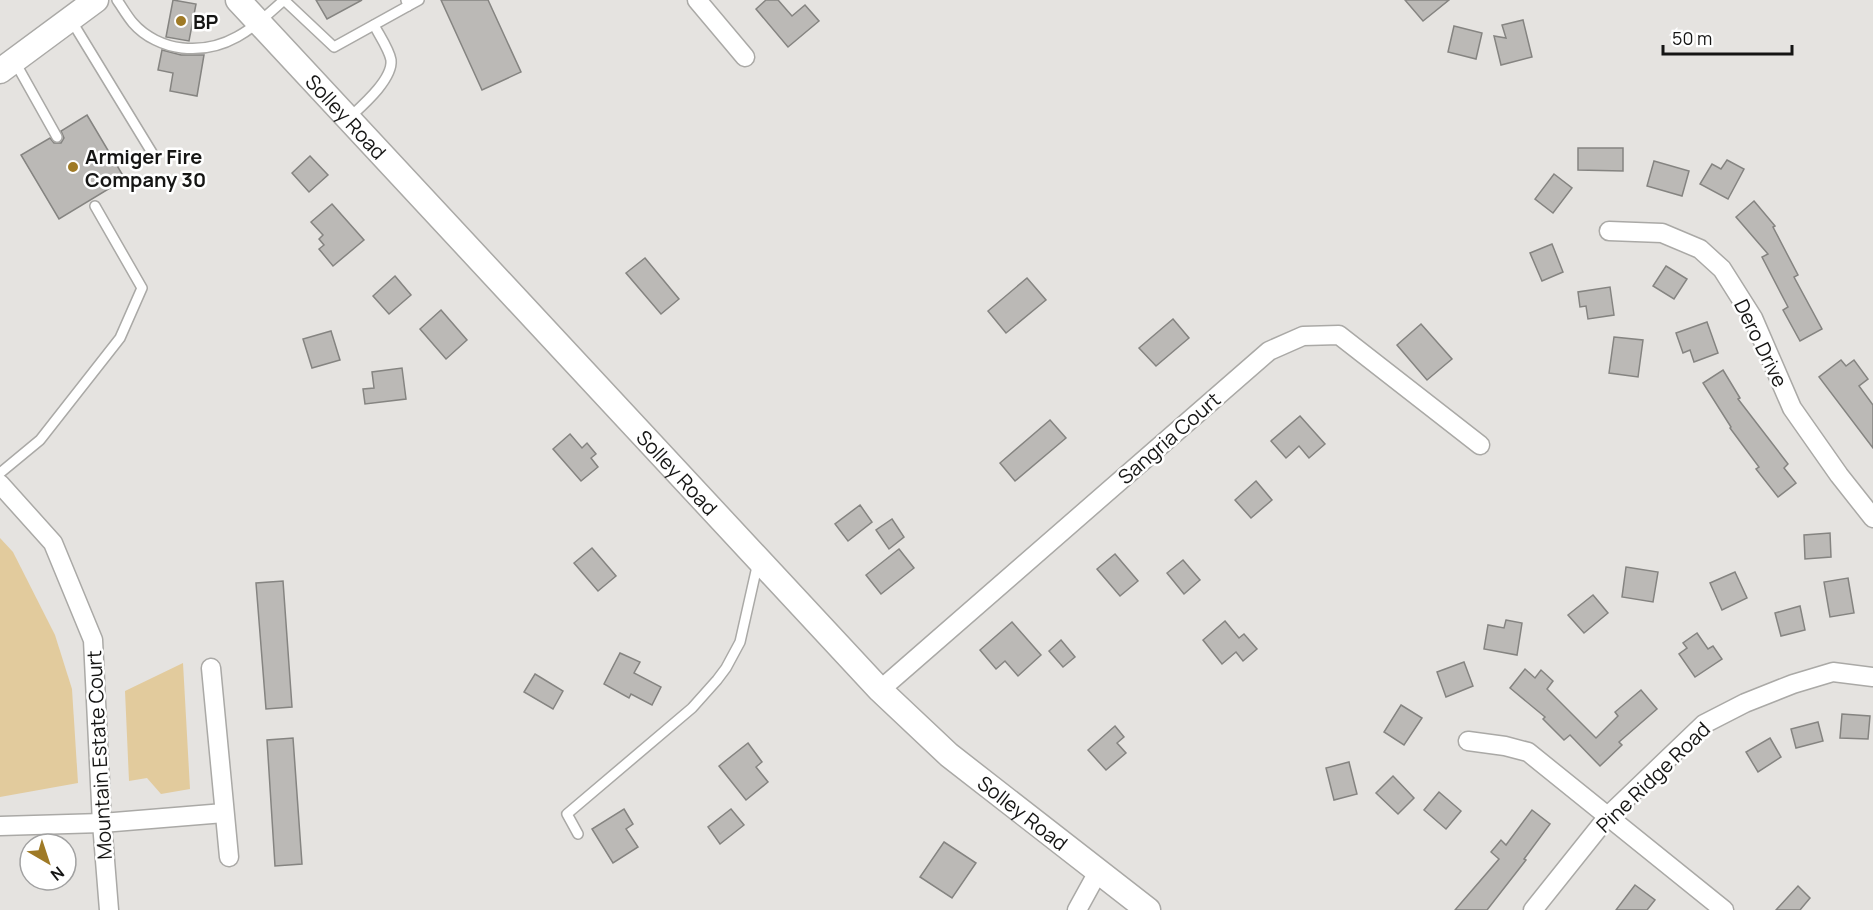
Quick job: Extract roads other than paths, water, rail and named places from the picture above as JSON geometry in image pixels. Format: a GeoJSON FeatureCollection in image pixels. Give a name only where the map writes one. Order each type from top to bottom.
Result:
{"type":"FeatureCollection","features":[{"type":"Feature","properties":{"kind":"main road"},"geometry":{"type":"LineString","coordinates":[[7,65],[96,0]]}},
{"type":"Feature","properties":{"kind":"main road","name":"Solley Road"},"geometry":{"type":"LineString","coordinates":[[238,0],[880,690],[949,755],[1148,910]]}},
{"type":"Feature","properties":{"kind":"street"},"geometry":{"type":"LineString","coordinates":[[697,0],[745,57]]}},
{"type":"Feature","properties":{"kind":"street","name":"Dero Drive"},"geometry":{"type":"LineString","coordinates":[[1609,231],[1662,233],[1700,249],[1722,269],[1753,318],[1792,408],[1839,475],[1873,518]]}},
{"type":"Feature","properties":{"kind":"street","name":"Sangria Court"},"geometry":{"type":"LineString","coordinates":[[880,690],[1269,351],[1303,336],[1338,335],[1480,445]]}},
{"type":"Feature","properties":{"kind":"street","name":"Mountain Estate Court"},"geometry":{"type":"LineString","coordinates":[[0,484],[53,543],[93,640],[102,823],[109,910]]}},
{"type":"Feature","properties":{"kind":"street"},"geometry":{"type":"LineString","coordinates":[[211,668],[229,858]]}},
{"type":"Feature","properties":{"kind":"street","name":"Pine Ridge Road"},"geometry":{"type":"LineString","coordinates":[[1533,910],[1609,815],[1704,724],[1745,703],[1793,684],[1833,672],[1873,677]]}},
{"type":"Feature","properties":{"kind":"street"},"geometry":{"type":"LineString","coordinates":[[1468,741],[1528,752],[1724,910]]}},
{"type":"Feature","properties":{"kind":"street"},"geometry":{"type":"LineString","coordinates":[[0,826],[102,823],[224,813]]}},
{"type":"Feature","properties":{"kind":"street"},"geometry":{"type":"LineString","coordinates":[[1077,910],[1099,870]]}},
{"type":"Feature","properties":{"kind":"lane"},"geometry":{"type":"LineString","coordinates":[[117,0],[134,24],[155,40],[173,47],[199,50],[224,44],[259,22],[284,0],[334,47],[374,25],[407,3],[419,0]]}},
{"type":"Feature","properties":{"kind":"lane"},"geometry":{"type":"LineString","coordinates":[[70,19],[154,156]]}},
{"type":"Feature","properties":{"kind":"lane"},"geometry":{"type":"LineString","coordinates":[[348,118],[376,92],[390,68],[391,58],[374,25]]}},
{"type":"Feature","properties":{"kind":"lane"},"geometry":{"type":"LineString","coordinates":[[7,65],[57,137]]}},
{"type":"Feature","properties":{"kind":"lane"},"geometry":{"type":"LineString","coordinates":[[0,473],[40,440],[120,338],[142,288],[95,206]]}},
{"type":"Feature","properties":{"kind":"lane"},"geometry":{"type":"LineString","coordinates":[[578,834],[567,814],[692,708],[726,668],[740,642],[758,560]]}},
{"type":"Feature","properties":{"kind":"place","name":"BP"},"geometry":{"type":"Point","coordinates":[181,21]}},
{"type":"Feature","properties":{"kind":"place","name":"Armiger Fire Company 30"},"geometry":{"type":"Point","coordinates":[73,167]}}]}
